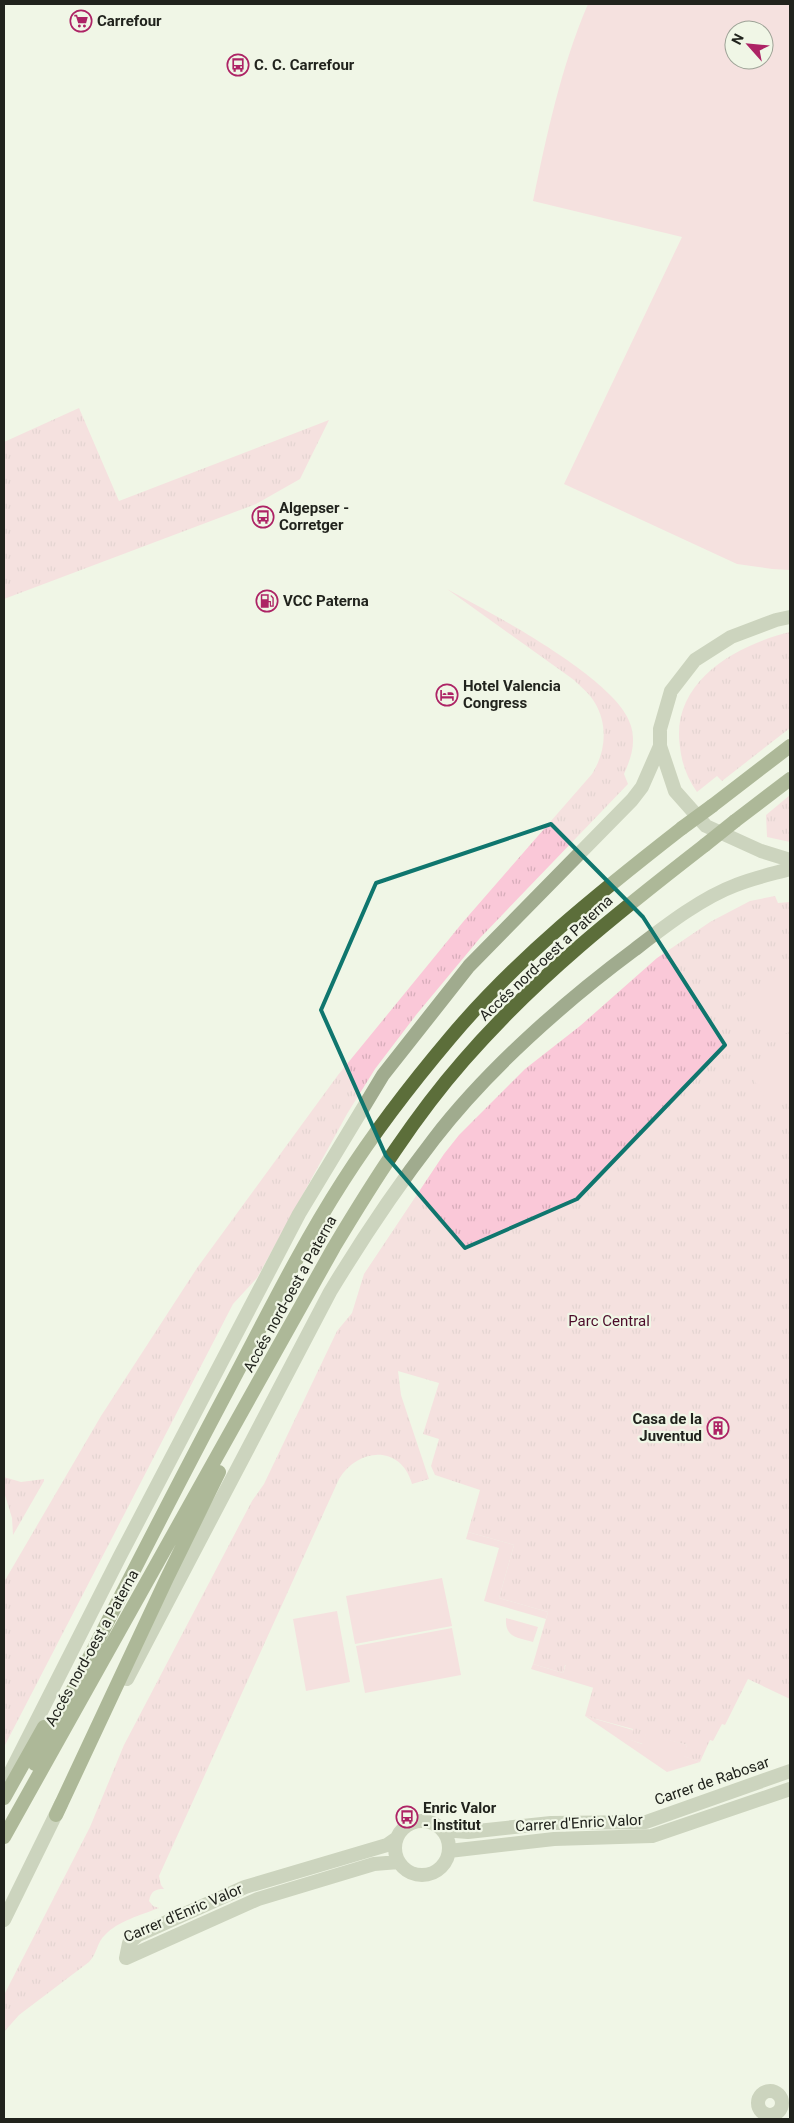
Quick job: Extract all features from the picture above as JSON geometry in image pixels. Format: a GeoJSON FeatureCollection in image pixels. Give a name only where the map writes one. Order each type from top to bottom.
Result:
{"type":"FeatureCollection","features":[{"type":"Feature","properties":{"kind":"main road","name":"Accés nord-oest a Paterna"},"geometry":{"type":"LineString","coordinates":[[4,1826],[136,1564],[308,1238],[377,1130],[452,1035],[530,955],[619,877],[790,746]]}},
{"type":"Feature","properties":{"kind":"main road","name":"Accés nord-oest a Paterna"},"geometry":{"type":"LineString","coordinates":[[4,1837],[334,1247],[388,1161],[463,1061],[501,1019],[546,976],[604,925],[790,779]]}},
{"type":"Feature","properties":{"kind":"main road"},"geometry":{"type":"LineString","coordinates":[[56,1815],[167,1578],[303,1303]]}},
{"type":"Feature","properties":{"kind":"main road"},"geometry":{"type":"LineString","coordinates":[[4,1798],[136,1564]]}},
{"type":"Feature","properties":{"kind":"street"},"geometry":{"type":"LineString","coordinates":[[790,617],[776,620],[731,637],[696,660],[671,691],[660,729],[660,746],[675,791],[706,826],[761,851],[790,860]]}},
{"type":"Feature","properties":{"kind":"street"},"geometry":{"type":"LineString","coordinates":[[4,1785],[120,1556],[299,1214],[383,1075],[469,966],[632,800],[642,787],[660,746]]}},
{"type":"Feature","properties":{"kind":"street"},"geometry":{"type":"LineString","coordinates":[[4,1920],[56,1815],[330,1292],[359,1244],[435,1137],[482,1085],[537,1030],[605,972],[662,929],[714,896],[735,885],[790,869]]}},
{"type":"Feature","properties":{"kind":"street","name":"Carrer de Rabosar"},"geometry":{"type":"LineString","coordinates":[[646,1822],[790,1771]]}},
{"type":"Feature","properties":{"kind":"street","name":"Carrer d'Enric Valor"},"geometry":{"type":"LineString","coordinates":[[449,1851],[554,1839],[652,1836],[790,1789]]}},
{"type":"Feature","properties":{"kind":"street"},"geometry":{"type":"LineString","coordinates":[[422,1821],[437,1825],[443,1830],[449,1844],[449,1851],[445,1862],[439,1868],[425,1874],[409,1871],[399,1862],[395,1846],[397,1838],[407,1826],[422,1821]]}},
{"type":"Feature","properties":{"kind":"street","name":"Carrer d'Enric Valor"},"geometry":{"type":"LineString","coordinates":[[443,1830],[468,1832],[551,1823],[646,1822]]}},
{"type":"Feature","properties":{"kind":"street","name":"Carrer d'Enric Valor"},"geometry":{"type":"LineString","coordinates":[[397,1838],[387,1845],[245,1887],[138,1935],[129,1943],[126,1958],[258,1899],[374,1864],[399,1862]]}},
{"type":"Feature","properties":{"kind":"street"},"geometry":{"type":"LineString","coordinates":[[774,2091],[786,2100],[777,2114],[759,2115],[759,2097],[764,2092],[774,2091]]}},
{"type":"Feature","properties":{"kind":"highlighted area"},"geometry":{"type":"Polygon","coordinates":[[[551,824],[643,917],[725,1045],[577,1199],[465,1248],[386,1156],[321,1010],[376,883],[551,824]]]}},
{"type":"Feature","properties":{"kind":"green space"},"geometry":{"type":"Polygon","coordinates":[[[588,4],[790,4],[790,570],[737,564],[564,484],[682,237],[533,201],[562,76],[588,4]]]}},
{"type":"Feature","properties":{"kind":"green space"},"geometry":{"type":"Polygon","coordinates":[[[79,408],[119,501],[329,420],[300,479],[256,504],[4,599],[4,442],[79,408]]]}},
{"type":"Feature","properties":{"kind":"green space"},"geometry":{"type":"Polygon","coordinates":[[[447,589],[551,649],[603,689],[621,708],[631,726],[633,739],[631,757],[624,774],[628,784],[480,938],[416,1015],[375,1069],[347,1114],[257,1278],[233,1304],[4,1747],[4,1582],[101,1416],[197,1268],[338,1075],[463,922],[597,766],[603,748],[602,720],[595,703],[588,694],[574,680],[447,589]]]}},
{"type":"Feature","properties":{"kind":"green space"},"geometry":{"type":"Polygon","coordinates":[[[790,632],[790,728],[722,781],[717,776],[697,792],[686,771],[680,747],[680,724],[685,703],[696,685],[711,670],[729,657],[749,646],[790,632]]]}},
{"type":"Feature","properties":{"kind":"green space"},"geometry":{"type":"Polygon","coordinates":[[[790,795],[790,842],[767,837],[766,815],[790,795]]]}},
{"type":"Feature","properties":{"kind":"green space","name":"Parc Central"},"geometry":{"type":"Polygon","coordinates":[[[775,896],[778,903],[790,902],[790,1699],[748,1679],[725,1725],[722,1724],[713,1741],[710,1740],[700,1762],[683,1756],[687,1745],[646,1734],[643,1744],[630,1740],[633,1729],[585,1716],[597,1674],[565,1665],[563,1673],[533,1664],[548,1612],[499,1598],[514,1545],[468,1532],[480,1490],[435,1475],[431,1466],[439,1439],[423,1434],[439,1383],[398,1371],[401,1395],[429,1479],[412,1484],[407,1471],[399,1462],[379,1455],[368,1456],[347,1468],[339,1479],[159,1876],[164,1889],[156,1890],[152,1893],[149,1901],[153,1906],[159,1908],[130,1919],[110,1930],[102,1938],[89,1962],[19,2015],[4,2032],[4,1995],[90,1827],[124,1745],[252,1501],[264,1484],[337,1331],[352,1313],[364,1274],[444,1154],[459,1135],[525,1069],[580,1026],[657,958],[710,922],[750,901],[775,896]]]}},
{"type":"Feature","properties":{"kind":"green space"},"geometry":{"type":"Polygon","coordinates":[[[790,967],[790,1031],[770,1043],[743,996],[790,967]]]}},
{"type":"Feature","properties":{"kind":"green space"},"geometry":{"type":"Polygon","coordinates":[[[790,1047],[790,1098],[771,1109],[749,1071],[790,1047]]]}},
{"type":"Feature","properties":{"kind":"green space"},"geometry":{"type":"Polygon","coordinates":[[[4,1477],[21,1482],[44,1479],[13,1535],[12,1518],[4,1492],[4,1477]]]}},
{"type":"Feature","properties":{"kind":"green space"},"geometry":{"type":"Polygon","coordinates":[[[468,1532],[514,1545],[499,1598],[548,1612],[546,1619],[484,1601],[499,1548],[466,1539],[468,1532]]]}},
{"type":"Feature","properties":{"kind":"green space"},"geometry":{"type":"Polygon","coordinates":[[[442,1578],[452,1626],[355,1644],[346,1596],[442,1578]]]}},
{"type":"Feature","properties":{"kind":"green space"},"geometry":{"type":"Polygon","coordinates":[[[337,1611],[350,1682],[306,1691],[293,1619],[337,1611]]]}},
{"type":"Feature","properties":{"kind":"green space"},"geometry":{"type":"Polygon","coordinates":[[[506,1618],[538,1627],[533,1642],[513,1636],[506,1625],[506,1618]]]}},
{"type":"Feature","properties":{"kind":"green space"},"geometry":{"type":"Polygon","coordinates":[[[452,1628],[461,1675],[365,1693],[356,1646],[452,1628]]]}},
{"type":"Feature","properties":{"kind":"green space"},"geometry":{"type":"Polygon","coordinates":[[[533,1664],[563,1673],[566,1664],[598,1674],[594,1688],[531,1669],[533,1664]]]}},
{"type":"Feature","properties":{"kind":"green space"},"geometry":{"type":"Polygon","coordinates":[[[585,1716],[633,1730],[631,1740],[642,1744],[646,1733],[687,1745],[684,1756],[700,1762],[667,1772],[585,1716]]]}},
{"type":"Feature","properties":{"kind":"place","name":"Carrefour"},"geometry":{"type":"Point","coordinates":[81,21]}},
{"type":"Feature","properties":{"kind":"place","name":"C. C. Carrefour"},"geometry":{"type":"Point","coordinates":[238,65]}},
{"type":"Feature","properties":{"kind":"place","name":"Algepser - Corretger"},"geometry":{"type":"Point","coordinates":[263,517]}},
{"type":"Feature","properties":{"kind":"place","name":"VCC Paterna"},"geometry":{"type":"Point","coordinates":[267,601]}},
{"type":"Feature","properties":{"kind":"place","name":"Hotel Valencia Congress"},"geometry":{"type":"Point","coordinates":[447,695]}},
{"type":"Feature","properties":{"kind":"place","name":"Casa de la Juventud"},"geometry":{"type":"Point","coordinates":[718,1428]}},
{"type":"Feature","properties":{"kind":"place","name":"Enric Valor - Institut"},"geometry":{"type":"Point","coordinates":[407,1817]}}]}
